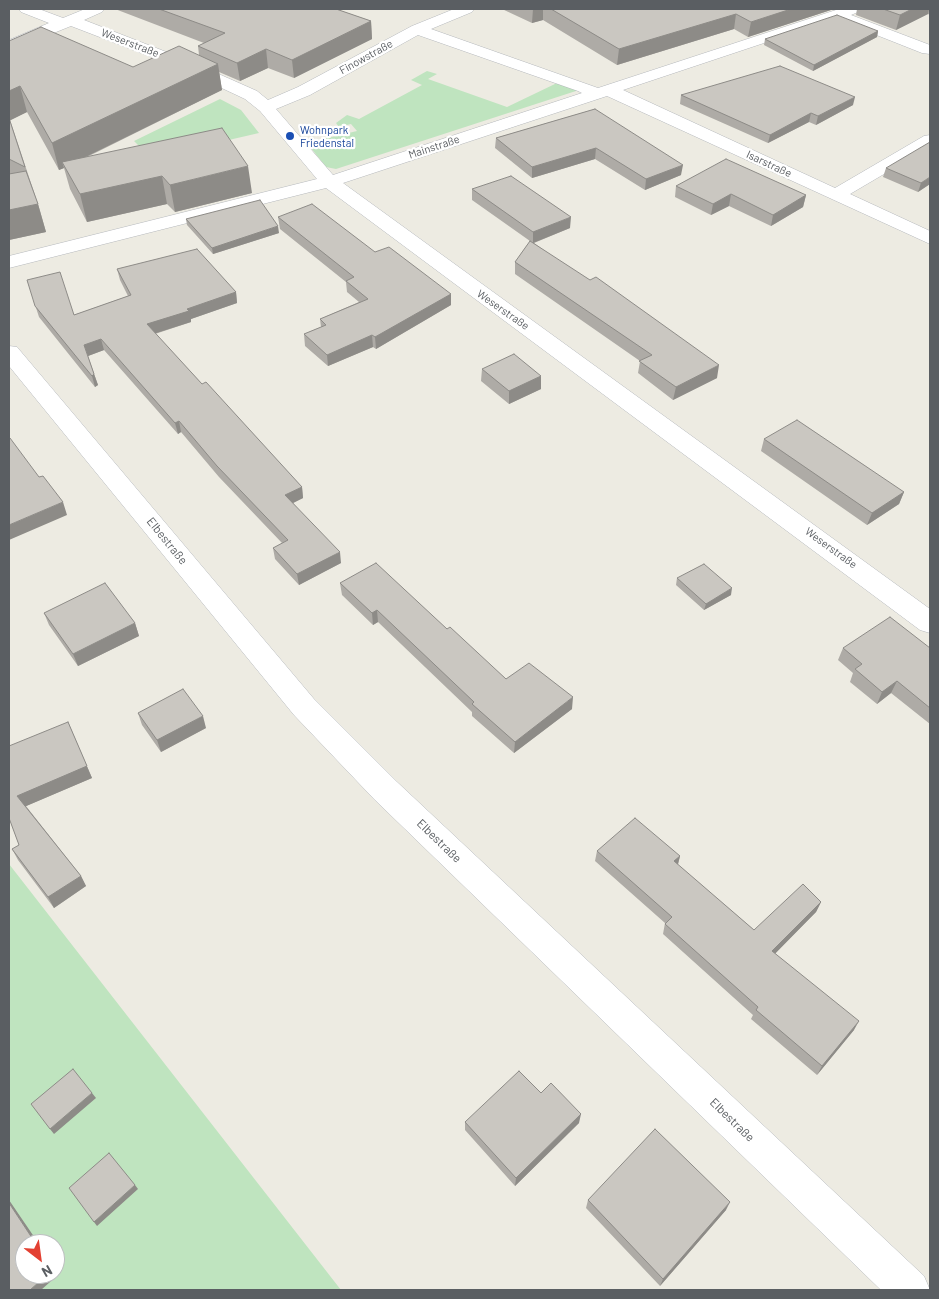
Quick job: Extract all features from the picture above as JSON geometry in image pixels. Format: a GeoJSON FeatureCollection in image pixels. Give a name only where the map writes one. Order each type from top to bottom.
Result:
{"type":"FeatureCollection","features":[{"type":"Feature","properties":{"kind":"street","name":"Weserstraße"},"geometry":{"type":"LineString","coordinates":[[26,9],[66,22],[238,88],[251,95],[266,107],[329,182],[930,623]]}},
{"type":"Feature","properties":{"kind":"street"},"geometry":{"type":"LineString","coordinates":[[9,46],[97,9]]}},
{"type":"Feature","properties":{"kind":"street","name":"Finowstraße"},"geometry":{"type":"LineString","coordinates":[[266,107],[304,91],[417,29],[467,9]]}},
{"type":"Feature","properties":{"kind":"street","name":"Mainstraße"},"geometry":{"type":"LineString","coordinates":[[9,262],[329,182],[853,9]]}},
{"type":"Feature","properties":{"kind":"street"},"geometry":{"type":"LineString","coordinates":[[836,14],[928,50]]}},
{"type":"Feature","properties":{"kind":"street","name":"Isarstraße"},"geometry":{"type":"LineString","coordinates":[[417,29],[603,92],[930,238]]}},
{"type":"Feature","properties":{"kind":"street"},"geometry":{"type":"LineString","coordinates":[[836,195],[930,140]]}},
{"type":"Feature","properties":{"kind":"street","name":"Elbestraße"},"geometry":{"type":"LineString","coordinates":[[9,352],[304,707],[393,797],[910,1290]]}},
{"type":"Feature","properties":{"kind":"green space"},"geometry":{"type":"Polygon","coordinates":[[[427,71],[437,74],[428,79],[507,107],[557,83],[579,90],[336,169],[326,167],[307,143],[357,131],[351,124],[339,127],[336,123],[347,115],[359,119],[422,85],[411,80],[427,71]]]}},
{"type":"Feature","properties":{"kind":"green space"},"geometry":{"type":"Polygon","coordinates":[[[220,99],[241,110],[259,133],[151,158],[134,141],[220,99]]]}},
{"type":"Feature","properties":{"kind":"green space"},"geometry":{"type":"Polygon","coordinates":[[[9,864],[341,1290],[9,1290],[9,864]]]}},
{"type":"Feature","properties":{"kind":"building"},"geometry":{"type":"Polygon","coordinates":[[[159,9],[336,9],[371,21],[292,60],[266,49],[237,63],[198,46],[225,33],[159,9]]]}},
{"type":"Feature","properties":{"kind":"building"},"geometry":{"type":"Polygon","coordinates":[[[551,9],[791,9],[751,22],[736,14],[619,49],[551,9]]]}},
{"type":"Feature","properties":{"kind":"building"},"geometry":{"type":"Polygon","coordinates":[[[883,9],[912,9],[900,15],[883,9]]]}},
{"type":"Feature","properties":{"kind":"building"},"geometry":{"type":"Polygon","coordinates":[[[837,15],[878,31],[814,65],[765,39],[837,15]]]}},
{"type":"Feature","properties":{"kind":"building"},"geometry":{"type":"Polygon","coordinates":[[[41,27],[133,67],[179,46],[218,64],[52,143],[20,86],[9,91],[9,41],[41,27]]]}},
{"type":"Feature","properties":{"kind":"building"},"geometry":{"type":"Polygon","coordinates":[[[780,66],[855,97],[818,116],[811,113],[770,135],[681,95],[780,66]]]}},
{"type":"Feature","properties":{"kind":"building"},"geometry":{"type":"Polygon","coordinates":[[[595,109],[683,165],[646,179],[596,148],[532,167],[496,138],[595,109]]]}},
{"type":"Feature","properties":{"kind":"building"},"geometry":{"type":"Polygon","coordinates":[[[9,118],[25,167],[9,159],[9,118]]]}},
{"type":"Feature","properties":{"kind":"building"},"geometry":{"type":"Polygon","coordinates":[[[222,128],[248,166],[170,185],[162,176],[80,194],[62,162],[222,128]]]}},
{"type":"Feature","properties":{"kind":"building"},"geometry":{"type":"Polygon","coordinates":[[[930,142],[930,177],[921,183],[886,168],[930,142]]]}},
{"type":"Feature","properties":{"kind":"building"},"geometry":{"type":"Polygon","coordinates":[[[726,159],[806,195],[773,215],[731,194],[713,204],[676,186],[726,159]]]}},
{"type":"Feature","properties":{"kind":"building"},"geometry":{"type":"Polygon","coordinates":[[[26,171],[38,204],[9,210],[9,174],[26,171]]]}},
{"type":"Feature","properties":{"kind":"building"},"geometry":{"type":"Polygon","coordinates":[[[511,176],[571,217],[533,232],[472,189],[511,176]]]}},
{"type":"Feature","properties":{"kind":"building"},"geometry":{"type":"Polygon","coordinates":[[[260,200],[278,226],[212,248],[186,219],[260,200]]]}},
{"type":"Feature","properties":{"kind":"building"},"geometry":{"type":"Polygon","coordinates":[[[312,204],[375,252],[389,247],[451,294],[375,337],[372,335],[327,355],[304,334],[326,325],[320,319],[368,299],[346,281],[354,277],[278,217],[312,204]]]}},
{"type":"Feature","properties":{"kind":"building"},"geometry":{"type":"Polygon","coordinates":[[[530,241],[590,280],[596,277],[719,365],[676,387],[639,361],[652,355],[515,262],[530,241]]]}},
{"type":"Feature","properties":{"kind":"building"},"geometry":{"type":"Polygon","coordinates":[[[197,249],[236,292],[187,309],[189,311],[147,324],[202,384],[206,382],[302,487],[285,495],[340,552],[297,574],[273,548],[288,540],[217,466],[179,421],[175,423],[101,339],[84,345],[94,374],[92,376],[35,306],[27,280],[60,272],[74,315],[131,295],[117,269],[197,249]]]}},
{"type":"Feature","properties":{"kind":"building"},"geometry":{"type":"Polygon","coordinates":[[[514,354],[541,376],[509,391],[482,369],[514,354]]]}},
{"type":"Feature","properties":{"kind":"building"},"geometry":{"type":"Polygon","coordinates":[[[797,420],[904,492],[872,513],[764,439],[797,420]]]}},
{"type":"Feature","properties":{"kind":"building"},"geometry":{"type":"Polygon","coordinates":[[[9,438],[39,477],[43,476],[63,502],[9,525],[9,438]]]}},
{"type":"Feature","properties":{"kind":"building"},"geometry":{"type":"Polygon","coordinates":[[[376,563],[447,629],[450,627],[506,679],[529,663],[573,697],[515,742],[472,704],[474,702],[377,610],[372,613],[340,583],[376,563]]]}},
{"type":"Feature","properties":{"kind":"building"},"geometry":{"type":"Polygon","coordinates":[[[704,564],[732,588],[706,604],[677,578],[704,564]]]}},
{"type":"Feature","properties":{"kind":"building"},"geometry":{"type":"Polygon","coordinates":[[[105,583],[135,623],[73,654],[44,613],[105,583]]]}},
{"type":"Feature","properties":{"kind":"building"},"geometry":{"type":"Polygon","coordinates":[[[890,617],[930,648],[930,708],[897,681],[882,692],[855,669],[862,664],[843,648],[890,617]]]}},
{"type":"Feature","properties":{"kind":"building"},"geometry":{"type":"Polygon","coordinates":[[[183,689],[203,716],[157,740],[138,713],[183,689]]]}},
{"type":"Feature","properties":{"kind":"building"},"geometry":{"type":"Polygon","coordinates":[[[68,722],[87,766],[17,796],[81,876],[48,897],[12,849],[19,845],[9,818],[9,746],[68,722]]]}},
{"type":"Feature","properties":{"kind":"building"},"geometry":{"type":"Polygon","coordinates":[[[635,818],[680,856],[674,861],[754,930],[803,884],[821,902],[772,951],[859,1021],[822,1066],[756,1010],[758,1007],[665,924],[672,917],[597,851],[635,818]]]}},
{"type":"Feature","properties":{"kind":"building"},"geometry":{"type":"Polygon","coordinates":[[[73,1069],[92,1093],[50,1129],[31,1104],[73,1069]]]}},
{"type":"Feature","properties":{"kind":"building"},"geometry":{"type":"Polygon","coordinates":[[[519,1071],[541,1093],[551,1083],[581,1114],[516,1178],[465,1122],[519,1071]]]}},
{"type":"Feature","properties":{"kind":"building"},"geometry":{"type":"Polygon","coordinates":[[[655,1129],[730,1202],[663,1279],[588,1200],[655,1129]]]}},
{"type":"Feature","properties":{"kind":"building"},"geometry":{"type":"Polygon","coordinates":[[[109,1153],[135,1185],[94,1222],[69,1188],[109,1153]]]}},
{"type":"Feature","properties":{"kind":"building"},"geometry":{"type":"Polygon","coordinates":[[[9,1203],[29,1234],[15,1234],[15,1284],[37,1284],[30,1290],[9,1290],[9,1203]]]}},
{"type":"Feature","properties":{"kind":"place","name":"Wohnpark Friedenstal"},"geometry":{"type":"Point","coordinates":[290,136]}}]}
